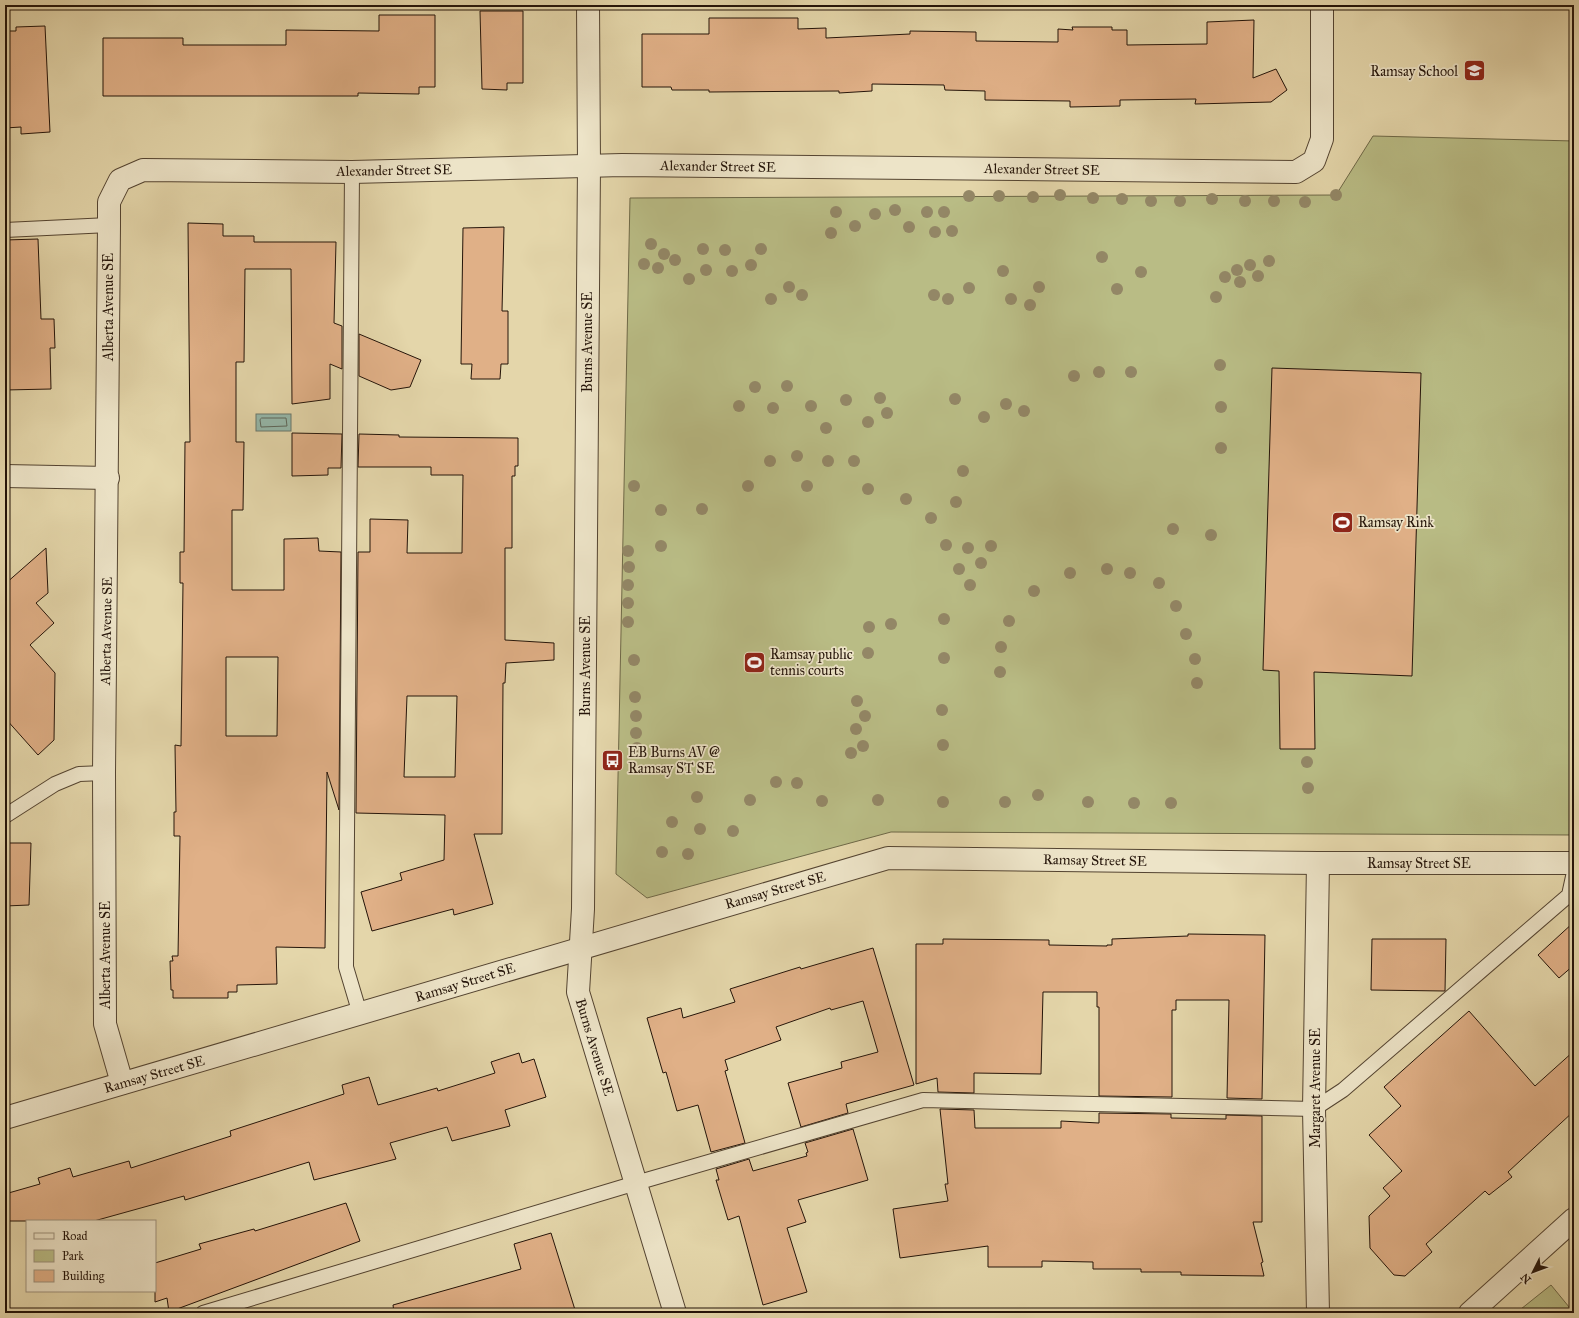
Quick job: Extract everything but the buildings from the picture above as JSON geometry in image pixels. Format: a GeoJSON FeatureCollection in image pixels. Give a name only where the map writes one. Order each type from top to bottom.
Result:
{"type":"FeatureCollection","features":[{"type":"Feature","properties":{"kind":"street","name":"Burns Avenue SE"},"geometry":{"type":"LineString","coordinates":[[588,5],[589,165],[583,909],[578,992],[675,1313]]}},
{"type":"Feature","properties":{"kind":"street","name":"Alexander Street SE"},"geometry":{"type":"LineString","coordinates":[[120,180],[143,170],[352,172],[589,165],[1296,172],[1314,161],[1322,139],[1322,5]]}},
{"type":"Feature","properties":{"kind":"street","name":"Alberta Avenue SE"},"geometry":{"type":"LineString","coordinates":[[120,180],[109,202],[108,478],[104,773],[105,1024],[122,1082]]}},
{"type":"Feature","properties":{"kind":"street"},"geometry":{"type":"LineString","coordinates":[[5,492],[14,476],[108,478]]}},
{"type":"Feature","properties":{"kind":"street","name":"Ramsay Street SE"},"geometry":{"type":"LineString","coordinates":[[5,1118],[122,1082],[360,1014],[888,858],[1318,863],[1574,863]]}},
{"type":"Feature","properties":{"kind":"street","name":"Margaret Avenue SE"},"geometry":{"type":"LineString","coordinates":[[1318,863],[1314,1109],[1318,1313]]}},
{"type":"Feature","properties":{"kind":"street"},"geometry":{"type":"LineString","coordinates":[[1470,1313],[1574,1219]]}},
{"type":"Feature","properties":{"kind":"lane"},"geometry":{"type":"LineString","coordinates":[[352,172],[346,966],[360,1014]]}},
{"type":"Feature","properties":{"kind":"lane"},"geometry":{"type":"LineString","coordinates":[[5,230],[109,225]]}},
{"type":"Feature","properties":{"kind":"lane"},"geometry":{"type":"LineString","coordinates":[[5,816],[55,784],[79,774],[104,773]]}},
{"type":"Feature","properties":{"kind":"lane"},"geometry":{"type":"LineString","coordinates":[[203,1313],[636,1182],[923,1100],[1314,1109],[1343,1090],[1569,895],[1574,872]]}},
{"type":"Feature","properties":{"kind":"green space"},"geometry":{"type":"Polygon","coordinates":[[[1373,136],[1574,141],[1574,835],[891,832],[647,898],[616,874],[630,198],[1336,195],[1373,136]]]}},
{"type":"Feature","properties":{"kind":"green space"},"geometry":{"type":"Polygon","coordinates":[[[1551,1285],[1574,1313],[1516,1313],[1551,1285]]]}},
{"type":"Feature","properties":{"kind":"water"},"geometry":{"type":"Polygon","coordinates":[[[256,414],[291,414],[291,431],[256,431],[256,414]]]}},
{"type":"Feature","properties":{"kind":"place","name":"Ramsay School"},"geometry":{"type":"Point","coordinates":[1474,71]}},
{"type":"Feature","properties":{"kind":"place","name":"Ramsay Rink"},"geometry":{"type":"Point","coordinates":[1342,522]}},
{"type":"Feature","properties":{"kind":"place","name":"Ramsay public tennis courts"},"geometry":{"type":"Point","coordinates":[754,662]}},
{"type":"Feature","properties":{"kind":"place","name":"EB Burns AV @ Ramsay ST SE"},"geometry":{"type":"Point","coordinates":[613,760]}}]}
